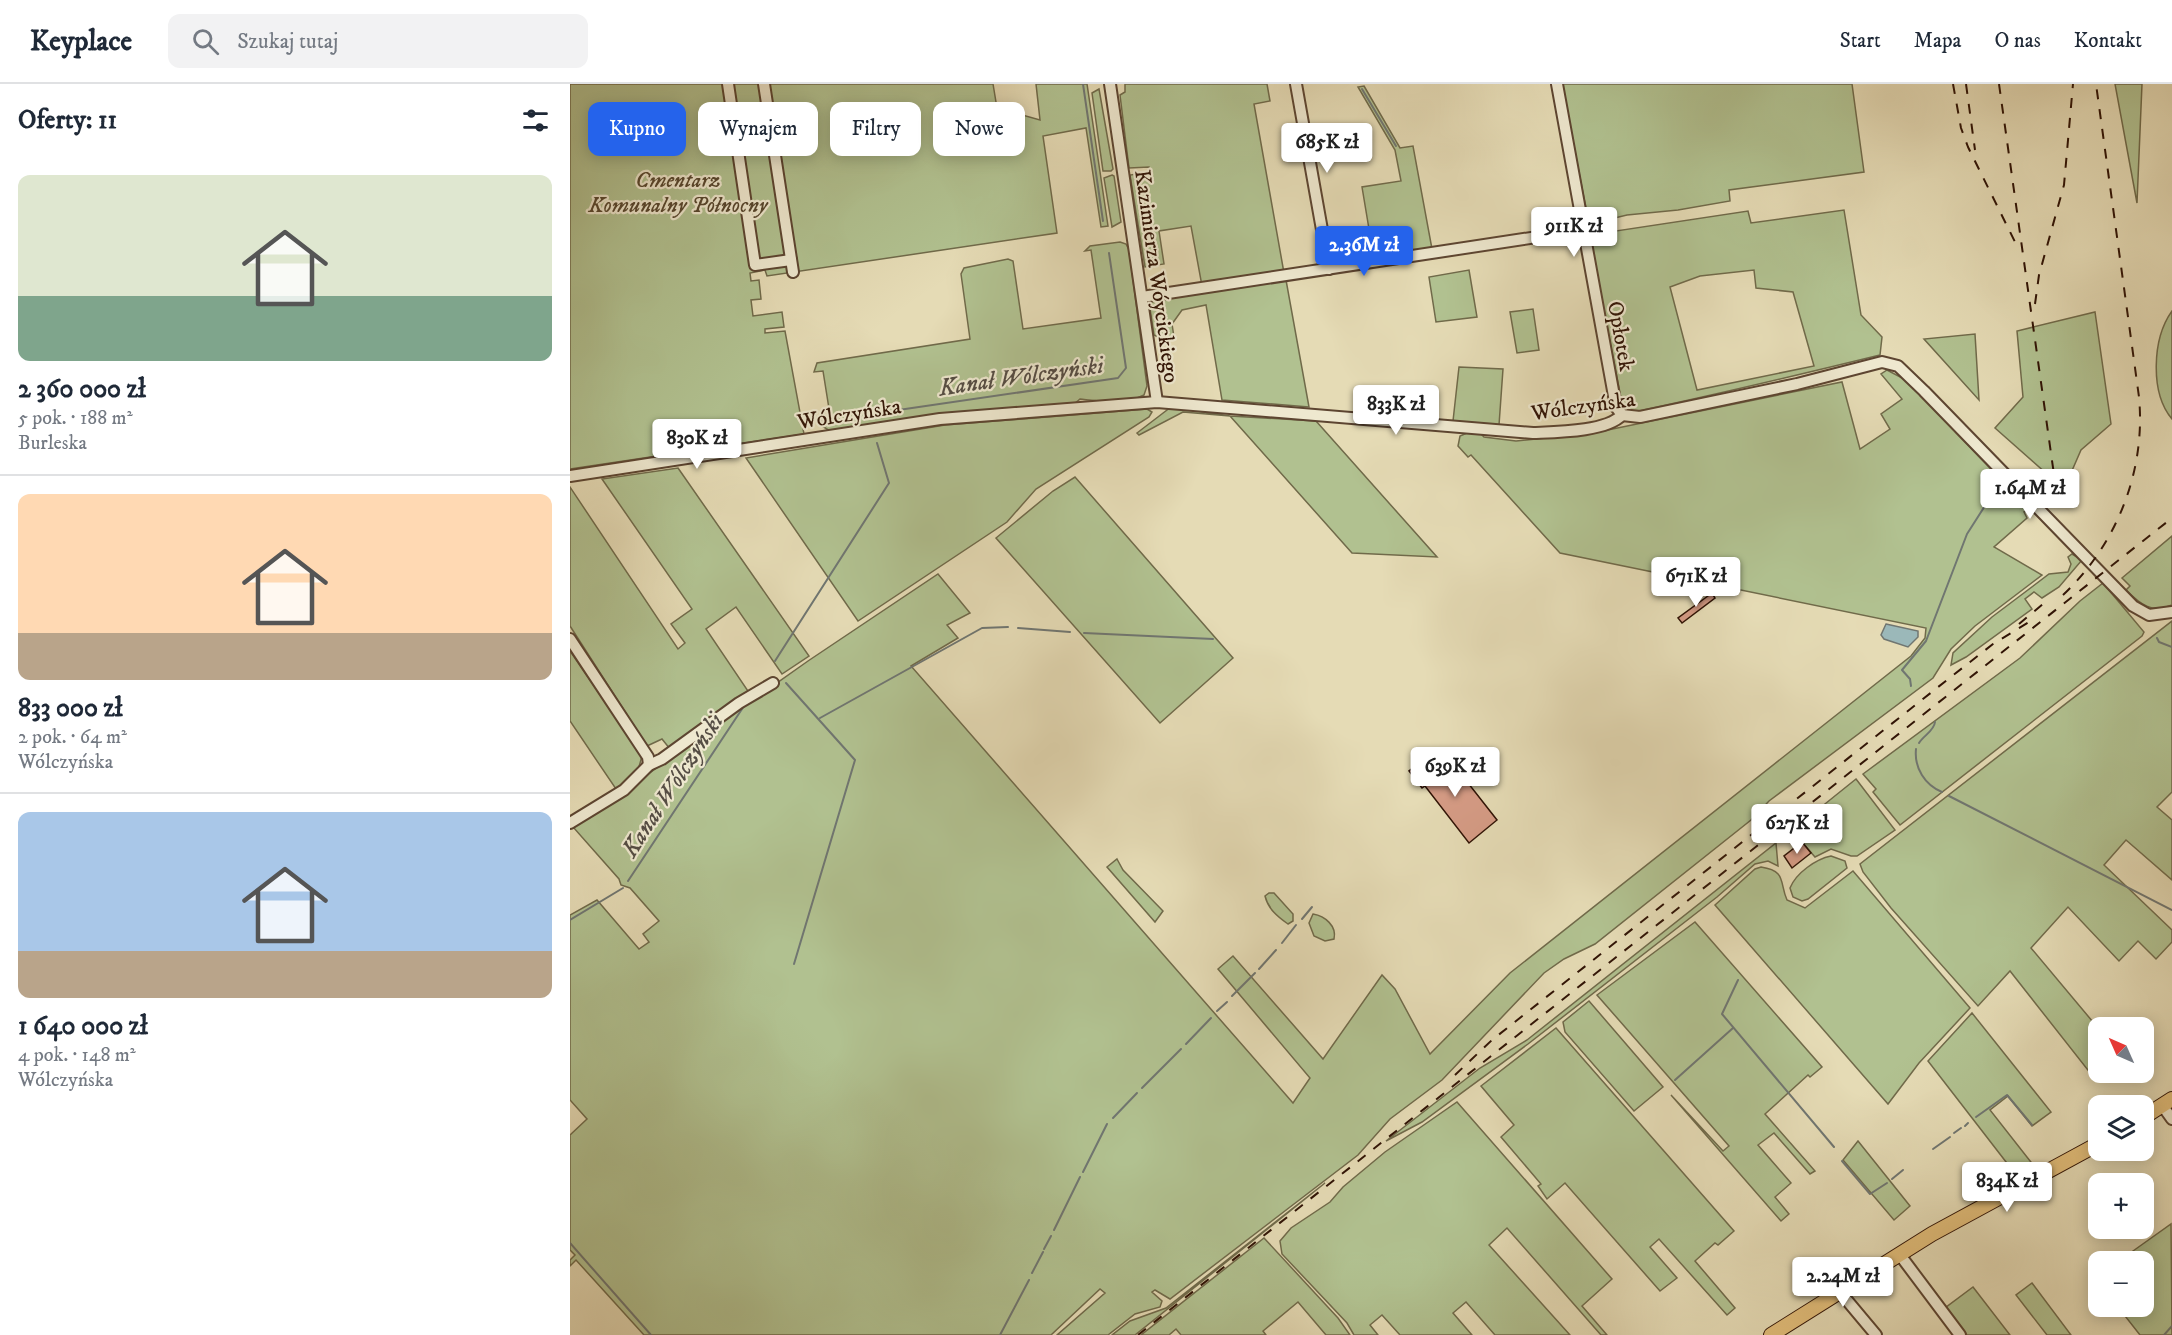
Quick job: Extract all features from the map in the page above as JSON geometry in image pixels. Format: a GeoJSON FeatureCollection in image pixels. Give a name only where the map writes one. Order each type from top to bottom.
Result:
{"type":"FeatureCollection","features":[{"type":"Feature","properties":{"kind":"main road"},"geometry":{"type":"LineString","coordinates":[[2154,1110],[2167,1102]]}},
{"type":"Feature","properties":{"kind":"main road"},"geometry":{"type":"LineString","coordinates":[[1771,1335],[1900,1255],[2088,1150]]}},
{"type":"Feature","properties":{"kind":"street"},"geometry":{"type":"LineString","coordinates":[[728,84],[756,265],[792,266],[764,84]]}},
{"type":"Feature","properties":{"kind":"street","name":"Kazimierza Wóycickiego"},"geometry":{"type":"LineString","coordinates":[[1110,84],[1156,402]]}},
{"type":"Feature","properties":{"kind":"street"},"geometry":{"type":"LineString","coordinates":[[1296,84],[1329,269]]}},
{"type":"Feature","properties":{"kind":"street","name":"Opłotek"},"geometry":{"type":"LineString","coordinates":[[1557,84],[1616,407],[1622,415]]}},
{"type":"Feature","properties":{"kind":"street"},"geometry":{"type":"LineString","coordinates":[[1142,297],[1583,230]]}},
{"type":"Feature","properties":{"kind":"street","name":"Wólczyńska"},"geometry":{"type":"LineString","coordinates":[[570,476],[940,419],[1156,402],[1533,433],[1582,429],[1610,423],[1622,415],[1640,417],[1797,384],[1882,362],[1891,363],[1924,391],[2133,606],[2149,615],[2172,612]]}},
{"type":"Feature","properties":{"kind":"street"},"geometry":{"type":"LineString","coordinates":[[570,639],[648,757],[649,765]]}},
{"type":"Feature","properties":{"kind":"street"},"geometry":{"type":"LineString","coordinates":[[570,823],[624,790],[649,765],[662,759],[739,703],[773,683]]}},
{"type":"Feature","properties":{"kind":"street"},"geometry":{"type":"LineString","coordinates":[[2167,1102],[2172,1119]]}},
{"type":"Feature","properties":{"kind":"street"},"geometry":{"type":"LineString","coordinates":[[1900,1255],[1960,1335]]}},
{"type":"Feature","properties":{"kind":"street"},"geometry":{"type":"LineString","coordinates":[[1840,1292],[1876,1335]]}},
{"type":"Feature","properties":{"kind":"green space","name":"Cmentarz Komunalny Północny"},"geometry":{"type":"Polygon","coordinates":[[[570,84],[993,84],[996,102],[933,102],[933,156],[1025,156],[1025,116],[1040,120],[1036,84],[1087,84],[1108,226],[1101,227],[1086,128],[1043,136],[1057,233],[767,276],[765,270],[750,273],[751,281],[759,280],[761,299],[751,300],[753,316],[782,312],[784,327],[765,329],[765,333],[785,331],[804,434],[570,469],[570,84]]]}},
{"type":"Feature","properties":{"kind":"green space"},"geometry":{"type":"Polygon","coordinates":[[[1125,84],[1267,84],[1270,101],[1254,104],[1284,273],[1202,286],[1191,226],[1159,231],[1164,264],[1145,267],[1130,175],[1149,172],[1149,167],[1129,168],[1120,95],[1125,92],[1125,84]]]}},
{"type":"Feature","properties":{"kind":"green space"},"geometry":{"type":"Polygon","coordinates":[[[1562,84],[1852,84],[1864,172],[1729,190],[1730,201],[1678,210],[1627,215],[1594,223],[1588,219],[1562,84]]]}},
{"type":"Feature","properties":{"kind":"green space"},"geometry":{"type":"Polygon","coordinates":[[[2115,84],[2142,84],[2137,203],[2115,84]]]}},
{"type":"Feature","properties":{"kind":"green space"},"geometry":{"type":"Polygon","coordinates":[[[1364,86],[1400,148],[1413,146],[1432,249],[1374,259],[1362,187],[1401,181],[1395,150],[1358,87],[1364,86]]]}},
{"type":"Feature","properties":{"kind":"green space"},"geometry":{"type":"Polygon","coordinates":[[[1099,89],[1113,169],[1111,171],[1103,171],[1092,93],[1099,89]]]}},
{"type":"Feature","properties":{"kind":"green space"},"geometry":{"type":"Polygon","coordinates":[[[1112,175],[1121,222],[1112,227],[1104,178],[1112,175]]]}},
{"type":"Feature","properties":{"kind":"green space"},"geometry":{"type":"Polygon","coordinates":[[[1844,210],[1861,315],[1882,337],[1880,355],[1633,412],[1627,410],[1622,403],[1589,235],[1748,211],[1751,223],[1844,210]],[[1754,270],[1700,276],[1670,287],[1697,390],[1814,366],[1793,292],[1756,288],[1754,270]]]}},
{"type":"Feature","properties":{"kind":"green space"},"geometry":{"type":"Polygon","coordinates":[[[1120,242],[1126,244],[1129,250],[1147,386],[1144,395],[1121,401],[1080,399],[1073,405],[937,415],[830,431],[822,426],[822,417],[830,415],[823,371],[814,372],[817,363],[970,339],[961,274],[964,268],[1008,259],[1013,261],[1023,329],[1101,318],[1091,250],[1085,251],[1090,246],[1120,242]]]}},
{"type":"Feature","properties":{"kind":"green space"},"geometry":{"type":"Polygon","coordinates":[[[1469,270],[1477,317],[1436,322],[1429,277],[1469,270]]]}},
{"type":"Feature","properties":{"kind":"green space"},"geometry":{"type":"Polygon","coordinates":[[[1286,280],[1309,407],[1222,400],[1206,305],[1182,310],[1172,324],[1174,337],[1160,338],[1154,335],[1149,302],[1151,300],[1286,280]]]}},
{"type":"Feature","properties":{"kind":"green space"},"geometry":{"type":"Polygon","coordinates":[[[1533,309],[1539,350],[1517,353],[1510,312],[1533,309]]]}},
{"type":"Feature","properties":{"kind":"green space"},"geometry":{"type":"Polygon","coordinates":[[[2172,311],[2172,419],[2160,395],[2156,366],[2160,336],[2172,311]]]}},
{"type":"Feature","properties":{"kind":"green space"},"geometry":{"type":"Polygon","coordinates":[[[2095,312],[2111,424],[2081,450],[2064,489],[1995,428],[2023,397],[2017,331],[2095,312]]]}},
{"type":"Feature","properties":{"kind":"green space"},"geometry":{"type":"Polygon","coordinates":[[[1975,334],[1979,400],[1924,339],[1975,334]]]}},
{"type":"Feature","properties":{"kind":"green space"},"geometry":{"type":"Polygon","coordinates":[[[1459,367],[1503,369],[1499,425],[1453,421],[1459,367]]]}},
{"type":"Feature","properties":{"kind":"green space"},"geometry":{"type":"Polygon","coordinates":[[[1887,370],[1906,380],[2030,510],[2024,512],[2027,518],[1994,547],[2042,575],[1975,626],[1951,649],[1933,678],[1769,801],[1751,820],[1595,944],[1564,959],[1544,973],[1442,1080],[1390,1119],[1358,1155],[1170,1299],[1155,1290],[1152,1292],[1162,1301],[1160,1307],[1135,1314],[1108,1335],[1057,1335],[1105,1293],[1100,1289],[1051,1335],[644,1335],[576,1260],[570,1266],[570,1260],[575,1255],[570,1250],[570,1135],[587,1119],[570,1100],[570,915],[597,900],[639,949],[649,942],[643,934],[659,921],[630,888],[621,885],[619,879],[573,827],[808,661],[938,574],[970,613],[947,625],[958,638],[911,666],[1293,1103],[1310,1078],[1218,969],[1233,956],[1323,1059],[1382,975],[1395,989],[1430,1054],[1510,973],[1911,656],[1925,638],[1926,628],[1560,553],[1471,455],[1468,457],[1458,446],[1460,436],[1467,433],[1481,434],[1484,437],[1516,441],[1593,433],[1842,382],[1860,449],[1890,429],[1881,414],[1902,399],[1881,374],[1887,370]]]}},
{"type":"Feature","properties":{"kind":"green space"},"geometry":{"type":"Polygon","coordinates":[[[1171,407],[1230,416],[1183,412],[1139,435],[1137,433],[1171,407]]]}},
{"type":"Feature","properties":{"kind":"green space"},"geometry":{"type":"Polygon","coordinates":[[[1147,409],[1152,412],[1149,417],[1036,489],[1007,522],[858,621],[746,458],[945,425],[1147,409]]]}},
{"type":"Feature","properties":{"kind":"green space"},"geometry":{"type":"Polygon","coordinates":[[[1230,416],[1316,421],[1437,557],[1352,553],[1230,416]]]}},
{"type":"Feature","properties":{"kind":"green space"},"geometry":{"type":"Polygon","coordinates":[[[678,468],[809,656],[782,674],[736,607],[706,629],[750,694],[670,749],[662,739],[647,746],[570,626],[570,487],[678,649],[685,643],[671,624],[692,609],[602,479],[678,468]]]}},
{"type":"Feature","properties":{"kind":"green space"},"geometry":{"type":"Polygon","coordinates":[[[1075,477],[1233,658],[1160,723],[996,538],[1053,491],[1075,477]]]}},
{"type":"Feature","properties":{"kind":"green space"},"geometry":{"type":"Polygon","coordinates":[[[2172,536],[2172,605],[2165,608],[2152,608],[2136,600],[2126,590],[2130,586],[2122,578],[2172,536]]]}},
{"type":"Feature","properties":{"kind":"green space"},"geometry":{"type":"Polygon","coordinates":[[[2072,554],[2082,560],[2059,587],[2042,598],[2034,592],[2025,599],[2032,609],[1966,657],[1951,665],[1953,653],[1992,617],[2049,574],[2068,572],[2071,564],[2068,557],[2072,554]]]}},
{"type":"Feature","properties":{"kind":"green space"},"geometry":{"type":"Polygon","coordinates":[[[2103,583],[2144,632],[2142,636],[1900,825],[1873,792],[1876,789],[1863,774],[2020,658],[2080,601],[2103,583]]]}},
{"type":"Feature","properties":{"kind":"green space"},"geometry":{"type":"Polygon","coordinates":[[[2172,621],[2172,792],[2157,807],[2172,820],[2172,880],[2126,840],[2104,865],[2172,930],[2172,942],[2156,959],[2138,941],[2119,961],[2068,907],[2031,948],[2089,1017],[2088,1070],[2010,971],[1978,1006],[1891,908],[1863,872],[1860,864],[2172,621]]]}},
{"type":"Feature","properties":{"kind":"green space"},"geometry":{"type":"Polygon","coordinates":[[[570,651],[642,756],[637,774],[616,789],[570,721],[570,651]]]}},
{"type":"Feature","properties":{"kind":"green space"},"geometry":{"type":"Polygon","coordinates":[[[1856,779],[1895,830],[1857,856],[1831,849],[1815,857],[1802,842],[1809,835],[1800,824],[1856,779]]]}},
{"type":"Feature","properties":{"kind":"green space"},"geometry":{"type":"Polygon","coordinates":[[[1776,843],[1778,866],[1768,861],[1755,864],[1717,897],[1528,1044],[1422,1122],[1386,1141],[1480,1068],[1527,1040],[1776,843]]]}},
{"type":"Feature","properties":{"kind":"green space"},"geometry":{"type":"Polygon","coordinates":[[[1831,856],[1845,861],[1847,868],[1808,899],[1802,901],[1793,897],[1790,888],[1797,877],[1813,863],[1831,856]]]}},
{"type":"Feature","properties":{"kind":"green space"},"geometry":{"type":"Polygon","coordinates":[[[1117,859],[1123,870],[1163,911],[1155,922],[1107,867],[1117,859]]]}},
{"type":"Feature","properties":{"kind":"green space"},"geometry":{"type":"Polygon","coordinates":[[[1761,867],[1779,874],[1787,900],[1805,908],[1853,871],[1970,1008],[1919,1063],[1888,1104],[1715,905],[1755,869],[1761,867]]]}},
{"type":"Feature","properties":{"kind":"green space"},"geometry":{"type":"Polygon","coordinates":[[[1274,893],[1293,914],[1293,921],[1288,924],[1268,905],[1265,896],[1274,893]]]}},
{"type":"Feature","properties":{"kind":"green space"},"geometry":{"type":"Polygon","coordinates":[[[1313,914],[1329,922],[1334,930],[1334,939],[1325,941],[1314,936],[1309,923],[1313,914]]]}},
{"type":"Feature","properties":{"kind":"green space"},"geometry":{"type":"Polygon","coordinates":[[[1695,922],[1822,1067],[1810,1077],[1808,1075],[1765,1114],[1815,1171],[1810,1174],[1774,1133],[1758,1145],[1791,1183],[1775,1197],[1789,1214],[1781,1221],[1671,1095],[1723,1151],[1729,1146],[1597,995],[1695,922]]]}},
{"type":"Feature","properties":{"kind":"green space"},"geometry":{"type":"Polygon","coordinates":[[[1589,1001],[1663,1087],[1634,1111],[1565,1032],[1563,1022],[1589,1001]]]}},
{"type":"Feature","properties":{"kind":"green space"},"geometry":{"type":"Polygon","coordinates":[[[1972,1013],[2051,1112],[2032,1126],[2008,1096],[1990,1110],[2038,1171],[2020,1180],[1928,1061],[1972,1013]]]}},
{"type":"Feature","properties":{"kind":"green space"},"geometry":{"type":"Polygon","coordinates":[[[1556,1028],[1734,1231],[1718,1245],[1715,1243],[1695,1261],[1735,1308],[1727,1315],[1659,1239],[1650,1247],[1677,1278],[1660,1291],[1565,1183],[1547,1199],[1538,1186],[1541,1184],[1501,1137],[1514,1125],[1481,1086],[1556,1028]]]}},
{"type":"Feature","properties":{"kind":"green space"},"geometry":{"type":"Polygon","coordinates":[[[1457,1102],[1612,1279],[1582,1306],[1607,1335],[1601,1335],[1507,1228],[1489,1245],[1570,1335],[1495,1335],[1466,1302],[1453,1313],[1472,1335],[1400,1335],[1382,1315],[1370,1325],[1378,1335],[1354,1335],[1347,1323],[1282,1254],[1280,1241],[1291,1228],[1330,1202],[1343,1187],[1385,1152],[1457,1102]]]}},
{"type":"Feature","properties":{"kind":"green space"},"geometry":{"type":"Polygon","coordinates":[[[1858,1141],[1910,1206],[1894,1220],[1843,1160],[1858,1141]]]}},
{"type":"Feature","properties":{"kind":"green space"},"geometry":{"type":"Polygon","coordinates":[[[1325,1183],[1135,1335],[1112,1335],[1130,1321],[1166,1308],[1325,1183]]]}},
{"type":"Feature","properties":{"kind":"green space"},"geometry":{"type":"Polygon","coordinates":[[[2171,1224],[2172,1335],[2140,1335],[2126,1317],[2154,1317],[2154,1251],[2133,1251],[2150,1239],[2154,1239],[2154,1236],[2171,1224]]]}},
{"type":"Feature","properties":{"kind":"green space"},"geometry":{"type":"Polygon","coordinates":[[[1264,1238],[1338,1318],[1350,1335],[1326,1335],[1298,1302],[1263,1331],[1266,1335],[1181,1335],[1176,1329],[1169,1335],[1141,1335],[1264,1238]]]}},
{"type":"Feature","properties":{"kind":"green space"},"geometry":{"type":"Polygon","coordinates":[[[2032,1283],[2071,1335],[2047,1335],[2016,1295],[2032,1283]]]}},
{"type":"Feature","properties":{"kind":"green space"},"geometry":{"type":"Polygon","coordinates":[[[1973,1287],[2010,1335],[1967,1335],[1945,1308],[1973,1287]]]}},
{"type":"Feature","properties":{"kind":"water"},"geometry":{"type":"Polygon","coordinates":[[[1886,624],[1918,631],[1918,637],[1908,647],[1884,639],[1881,635],[1886,624]]]}},
{"type":"Feature","properties":{"kind":"building"},"geometry":{"type":"Polygon","coordinates":[[[1712,593],[1715,598],[1682,623],[1678,618],[1712,593]]]}},
{"type":"Feature","properties":{"kind":"building"},"geometry":{"type":"Polygon","coordinates":[[[1428,756],[1443,775],[1454,765],[1497,820],[1469,843],[1425,786],[1422,788],[1409,771],[1428,756]]]}},
{"type":"Feature","properties":{"kind":"building"},"geometry":{"type":"Polygon","coordinates":[[[1802,842],[1811,853],[1792,868],[1784,856],[1802,842]]]}},
{"type":"Feature","properties":{"kind":"waterway","name":"Kanał Wólczyński"},"geometry":{"type":"LineString","coordinates":[[1083,84],[1103,221]]}},
{"type":"Feature","properties":{"kind":"waterway"},"geometry":{"type":"LineString","coordinates":[[1362,89],[1396,146]]}},
{"type":"Feature","properties":{"kind":"waterway","name":"Kanał Wólczyński"},"geometry":{"type":"LineString","coordinates":[[871,414],[1118,378],[1126,368],[1109,253]]}},
{"type":"Feature","properties":{"kind":"waterway","name":"Kanał Wólczyński"},"geometry":{"type":"LineString","coordinates":[[775,661],[889,483],[877,443]]}},
{"type":"Feature","properties":{"kind":"waterway"},"geometry":{"type":"LineString","coordinates":[[1911,686],[1910,679],[1902,670],[1926,641],[1967,534],[1997,487]]}},
{"type":"Feature","properties":{"kind":"waterway"},"geometry":{"type":"LineString","coordinates":[[820,718],[982,628],[1008,627]]}},
{"type":"Feature","properties":{"kind":"waterway"},"geometry":{"type":"LineString","coordinates":[[1018,628],[1070,632]]}},
{"type":"Feature","properties":{"kind":"waterway"},"geometry":{"type":"LineString","coordinates":[[1084,633],[1213,639]]}},
{"type":"Feature","properties":{"kind":"waterway"},"geometry":{"type":"LineString","coordinates":[[2157,638],[2159,642],[2172,647]]}},
{"type":"Feature","properties":{"kind":"waterway"},"geometry":{"type":"LineString","coordinates":[[786,683],[855,760],[794,964]]}},
{"type":"Feature","properties":{"kind":"waterway","name":"Kanał Wólczyński"},"geometry":{"type":"LineString","coordinates":[[628,881],[744,706]]}},
{"type":"Feature","properties":{"kind":"waterway"},"geometry":{"type":"LineString","coordinates":[[1919,743],[1933,728],[1935,722]]}},
{"type":"Feature","properties":{"kind":"waterway"},"geometry":{"type":"LineString","coordinates":[[1916,749],[1917,763],[1922,775],[1930,785],[1942,792]]}},
{"type":"Feature","properties":{"kind":"waterway"},"geometry":{"type":"LineString","coordinates":[[1949,796],[2172,910]]}},
{"type":"Feature","properties":{"kind":"waterway","name":"Kanał Wólczyński"},"geometry":{"type":"LineString","coordinates":[[570,920],[623,888]]}},
{"type":"Feature","properties":{"kind":"waterway"},"geometry":{"type":"LineString","coordinates":[[1302,919],[1312,907]]}},
{"type":"Feature","properties":{"kind":"waterway"},"geometry":{"type":"LineString","coordinates":[[1282,943],[1296,925]]}},
{"type":"Feature","properties":{"kind":"waterway"},"geometry":{"type":"LineString","coordinates":[[1259,969],[1276,950]]}},
{"type":"Feature","properties":{"kind":"waterway"},"geometry":{"type":"LineString","coordinates":[[1232,996],[1255,973]]}},
{"type":"Feature","properties":{"kind":"waterway"},"geometry":{"type":"LineString","coordinates":[[1738,980],[1722,1014],[1834,1147]]}},
{"type":"Feature","properties":{"kind":"waterway"},"geometry":{"type":"LineString","coordinates":[[1217,1011],[1227,1002]]}},
{"type":"Feature","properties":{"kind":"waterway"},"geometry":{"type":"LineString","coordinates":[[1186,1044],[1211,1018]]}},
{"type":"Feature","properties":{"kind":"waterway"},"geometry":{"type":"LineString","coordinates":[[1675,1080],[1733,1028]]}},
{"type":"Feature","properties":{"kind":"waterway"},"geometry":{"type":"LineString","coordinates":[[1142,1088],[1181,1049]]}},
{"type":"Feature","properties":{"kind":"waterway"},"geometry":{"type":"LineString","coordinates":[[1113,1118],[1137,1093]]}},
{"type":"Feature","properties":{"kind":"waterway"},"geometry":{"type":"LineString","coordinates":[[1976,1117],[2007,1095],[2032,1125]]}},
{"type":"Feature","properties":{"kind":"waterway"},"geometry":{"type":"LineString","coordinates":[[1965,1126],[1968,1123]]}},
{"type":"Feature","properties":{"kind":"waterway"},"geometry":{"type":"LineString","coordinates":[[1083,1172],[1107,1124]]}},
{"type":"Feature","properties":{"kind":"waterway"},"geometry":{"type":"LineString","coordinates":[[1954,1133],[1961,1128]]}},
{"type":"Feature","properties":{"kind":"waterway"},"geometry":{"type":"LineString","coordinates":[[1933,1149],[1950,1137]]}},
{"type":"Feature","properties":{"kind":"waterway"},"geometry":{"type":"LineString","coordinates":[[1842,1161],[1870,1194],[1887,1183]]}},
{"type":"Feature","properties":{"kind":"waterway"},"geometry":{"type":"LineString","coordinates":[[1892,1179],[1903,1170]]}},
{"type":"Feature","properties":{"kind":"waterway"},"geometry":{"type":"LineString","coordinates":[[1054,1230],[1080,1177]]}},
{"type":"Feature","properties":{"kind":"waterway"},"geometry":{"type":"LineString","coordinates":[[1044,1249],[1051,1236]]}},
{"type":"Feature","properties":{"kind":"waterway"},"geometry":{"type":"LineString","coordinates":[[570,1243],[651,1335]]}},
{"type":"Feature","properties":{"kind":"waterway"},"geometry":{"type":"LineString","coordinates":[[1032,1273],[1043,1252]]}},
{"type":"Feature","properties":{"kind":"waterway"},"geometry":{"type":"LineString","coordinates":[[1000,1335],[1029,1280]]}},
{"type":"Feature","properties":{"kind":"waterway"},"geometry":{"type":"LineString","coordinates":[[2164,1335],[2172,1326]]}},
{"type":"Feature","properties":{"kind":"railway"},"geometry":{"type":"LineString","coordinates":[[1953,84],[1961,128],[1968,147],[2018,248]]}},
{"type":"Feature","properties":{"kind":"railway"},"geometry":{"type":"LineString","coordinates":[[1966,84],[1975,150]]}},
{"type":"Feature","properties":{"kind":"railway"},"geometry":{"type":"LineString","coordinates":[[1999,84],[2057,496]]}},
{"type":"Feature","properties":{"kind":"railway"},"geometry":{"type":"LineString","coordinates":[[2035,304],[2039,275],[2064,185],[2073,84]]}},
{"type":"Feature","properties":{"kind":"railway"},"geometry":{"type":"LineString","coordinates":[[2063,595],[2099,553],[2124,505],[2138,452],[2140,425],[2139,397],[2096,84]]}},
{"type":"Feature","properties":{"kind":"railway"},"geometry":{"type":"LineString","coordinates":[[1138,1335],[2172,518]]}},
{"type":"Feature","properties":{"kind":"railway"},"geometry":{"type":"LineString","coordinates":[[2019,624],[2049,599]]}},
{"type":"Feature","properties":{"kind":"railway"},"geometry":{"type":"LineString","coordinates":[[1455,1075],[1492,1040],[1947,680],[1993,644],[2029,622]]}}]}
